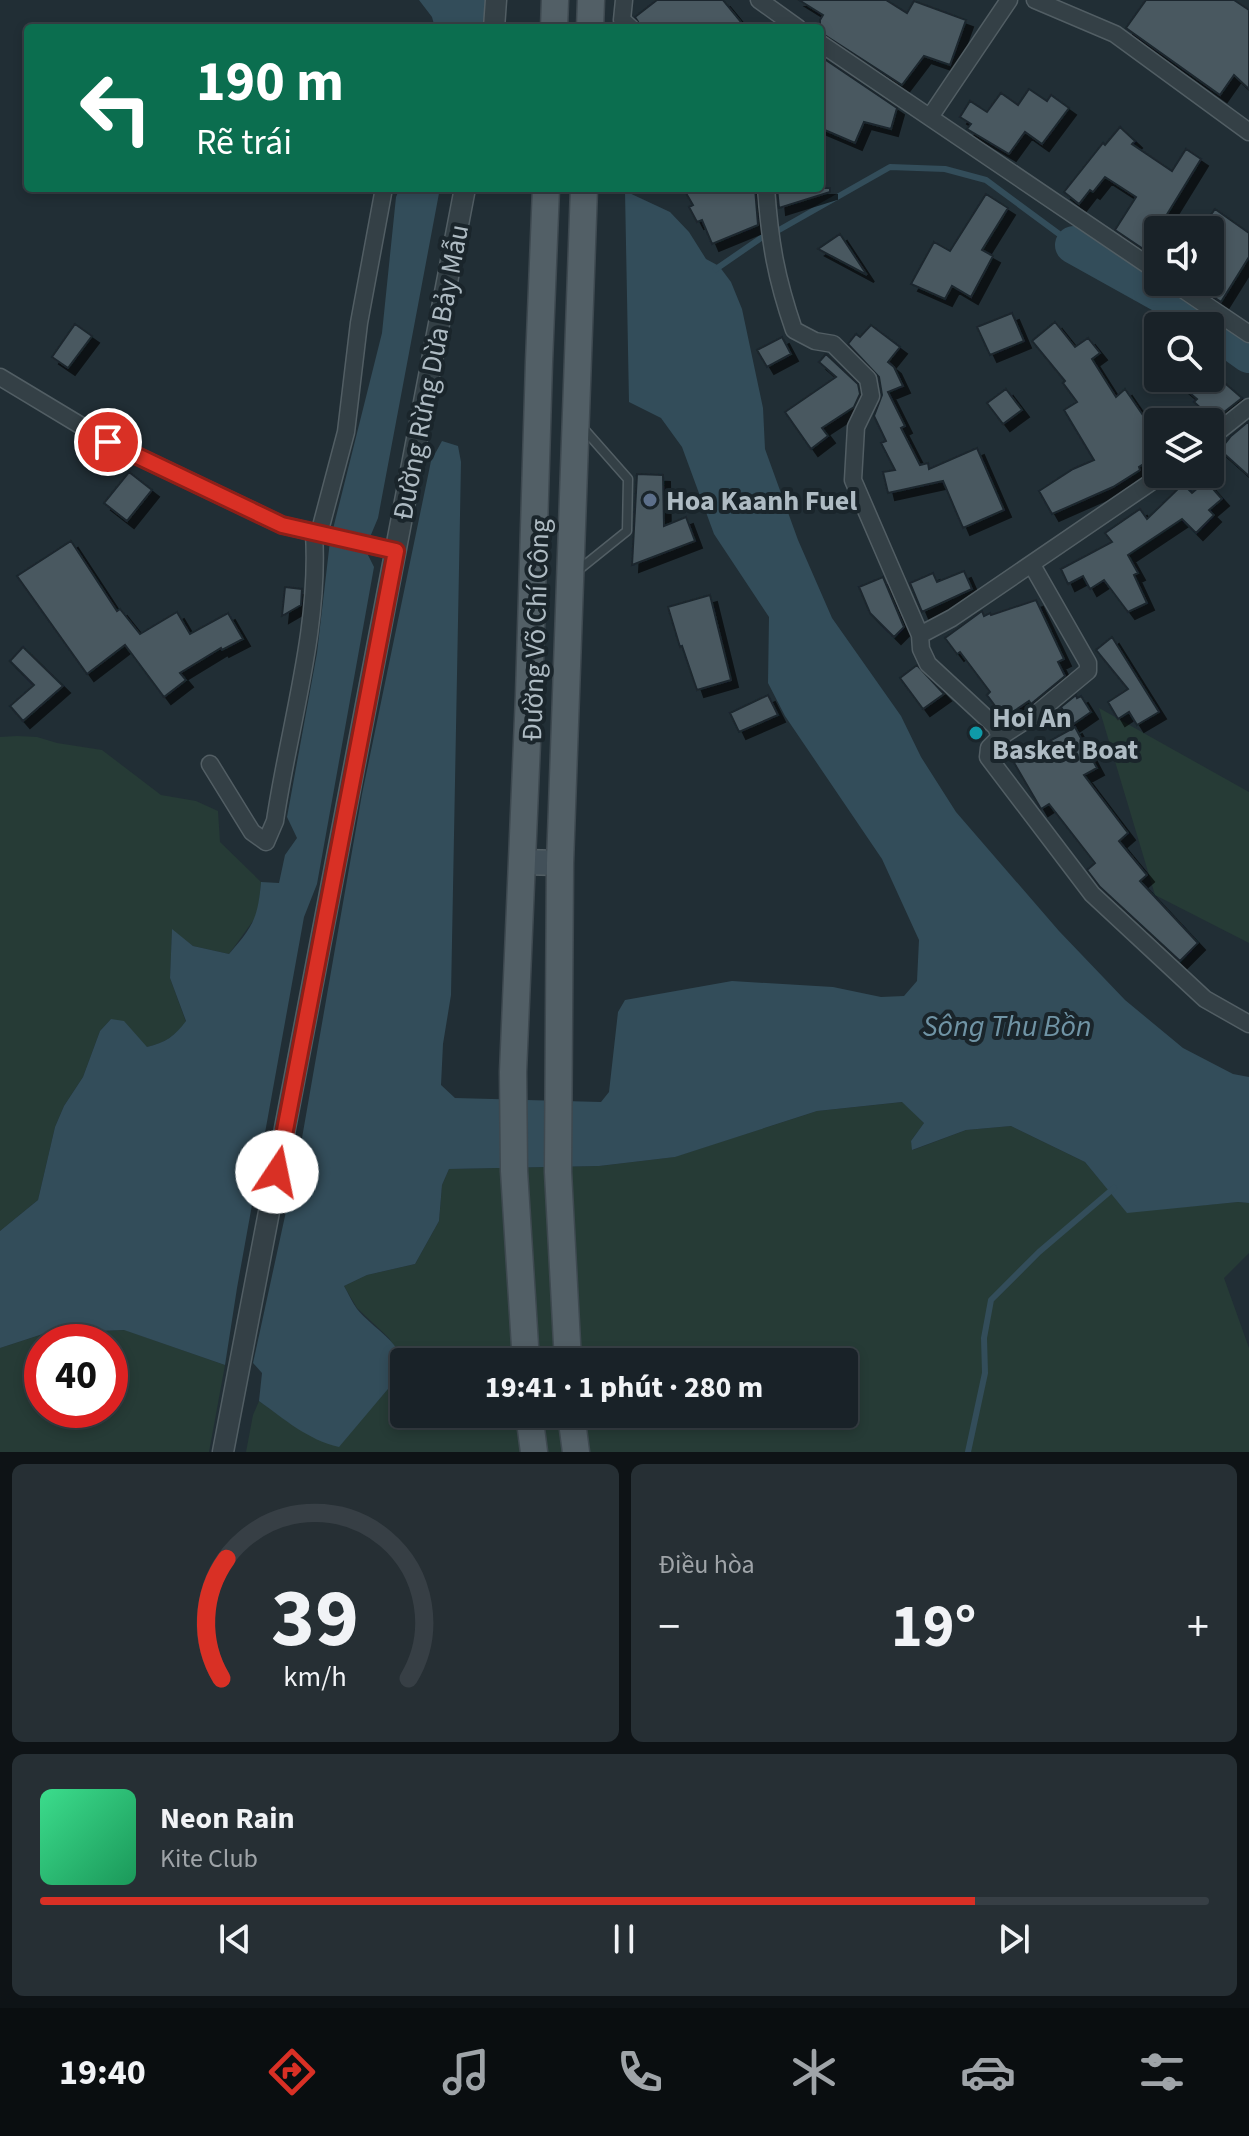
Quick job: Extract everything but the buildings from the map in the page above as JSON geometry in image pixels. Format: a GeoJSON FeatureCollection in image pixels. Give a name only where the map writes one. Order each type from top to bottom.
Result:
{"type":"FeatureCollection","features":[{"type":"Feature","properties":{"kind":"main road"},"geometry":{"type":"LineString","coordinates":[[554,24],[555,0]]}},
{"type":"Feature","properties":{"kind":"main road"},"geometry":{"type":"LineString","coordinates":[[590,24],[591,0]]}},
{"type":"Feature","properties":{"kind":"main road","name":"Đường Võ Chí Công"},"geometry":{"type":"LineString","coordinates":[[525,1348],[514,1171],[513,1072],[546,192]]}},
{"type":"Feature","properties":{"kind":"main road","name":"Đường Võ Chí Công"},"geometry":{"type":"LineString","coordinates":[[567,1348],[558,1172],[560,863],[584,192]]}},
{"type":"Feature","properties":{"kind":"main road"},"geometry":{"type":"LineString","coordinates":[[522,862],[560,863]]}},
{"type":"Feature","properties":{"kind":"main road"},"geometry":{"type":"LineString","coordinates":[[531,1428],[534,1452]]}},
{"type":"Feature","properties":{"kind":"main road"},"geometry":{"type":"LineString","coordinates":[[573,1428],[576,1452]]}},
{"type":"Feature","properties":{"kind":"street"},"geometry":{"type":"LineString","coordinates":[[494,24],[496,0]]}},
{"type":"Feature","properties":{"kind":"street"},"geometry":{"type":"LineString","coordinates":[[624,0],[622,20],[626,24]]}},
{"type":"Feature","properties":{"kind":"street"},"geometry":{"type":"LineString","coordinates":[[759,0],[792,24]]}},
{"type":"Feature","properties":{"kind":"street"},"geometry":{"type":"LineString","coordinates":[[930,117],[1009,0]]}},
{"type":"Feature","properties":{"kind":"street"},"geometry":{"type":"LineString","coordinates":[[1035,0],[1115,34],[1249,132]]}},
{"type":"Feature","properties":{"kind":"street"},"geometry":{"type":"LineString","coordinates":[[824,46],[1144,262]]}},
{"type":"Feature","properties":{"kind":"street"},"geometry":{"type":"LineString","coordinates":[[210,764],[252,832],[266,842],[275,821],[310,626],[321,535],[346,432],[359,323],[383,192]]}},
{"type":"Feature","properties":{"kind":"street","name":"Đường Rừng Dừa Bảy Mẫu"},"geometry":{"type":"LineString","coordinates":[[223,1452],[390,550],[464,192]]}},
{"type":"Feature","properties":{"kind":"street"},"geometry":{"type":"LineString","coordinates":[[766,192],[778,284],[794,330],[815,341],[833,344],[868,379],[871,396],[856,427],[853,480],[920,635],[921,649],[928,664],[996,727],[1000,737]]}},
{"type":"Feature","properties":{"kind":"street"},"geometry":{"type":"LineString","coordinates":[[1193,296],[1249,334]]}},
{"type":"Feature","properties":{"kind":"street"},"geometry":{"type":"LineString","coordinates":[[0,377],[108,442],[282,525],[390,550]]}},
{"type":"Feature","properties":{"kind":"street"},"geometry":{"type":"LineString","coordinates":[[1224,427],[1249,407]]}},
{"type":"Feature","properties":{"kind":"street"},"geometry":{"type":"LineString","coordinates":[[920,635],[952,618],[1144,487]]}},
{"type":"Feature","properties":{"kind":"street"},"geometry":{"type":"LineString","coordinates":[[1032,565],[1089,667],[1086,674],[1036,714],[1000,737],[989,748],[988,757],[1092,894],[1205,999],[1249,1024]]}},
{"type":"Feature","properties":{"kind":"lane"},"geometry":{"type":"LineString","coordinates":[[569,578],[627,531],[628,479],[574,418]]}},
{"type":"Feature","properties":{"kind":"green space"},"geometry":{"type":"Polygon","coordinates":[[[1099,708],[1249,792],[1249,943],[1155,895],[1099,708]]]}},
{"type":"Feature","properties":{"kind":"green space"},"geometry":{"type":"Polygon","coordinates":[[[17,736],[102,750],[161,795],[196,801],[218,811],[220,842],[261,882],[258,914],[229,954],[193,946],[172,930],[170,978],[186,1022],[169,1038],[147,1047],[111,1019],[100,1031],[83,1077],[64,1106],[55,1127],[38,1200],[0,1231],[0,737],[17,736]]]}},
{"type":"Feature","properties":{"kind":"green space"},"geometry":{"type":"Polygon","coordinates":[[[903,1102],[924,1123],[911,1141],[913,1150],[966,1130],[1011,1126],[1085,1162],[1127,1212],[1249,1203],[1249,1253],[1224,1278],[1249,1348],[1249,1452],[246,1452],[259,1401],[297,1428],[339,1446],[390,1386],[390,1428],[858,1428],[858,1348],[395,1348],[389,1338],[357,1308],[344,1286],[367,1275],[415,1264],[439,1221],[442,1185],[449,1169],[599,1166],[674,1157],[817,1111],[903,1102]]]}},
{"type":"Feature","properties":{"kind":"green space"},"geometry":{"type":"Polygon","coordinates":[[[128,1331],[225,1365],[209,1452],[0,1452],[0,1348],[24,1340],[24,1428],[128,1428],[128,1331]]]}},
{"type":"Feature","properties":{"kind":"water"},"geometry":{"type":"Polygon","coordinates":[[[419,0],[487,0],[488,24],[434,24],[419,0]]]}},
{"type":"Feature","properties":{"kind":"water"},"geometry":{"type":"Polygon","coordinates":[[[398,192],[439,192],[378,518],[365,549],[374,567],[317,884],[304,917],[225,1365],[128,1331],[128,1324],[24,1324],[24,1340],[0,1348],[0,1231],[38,1200],[55,1127],[64,1106],[83,1077],[100,1031],[111,1019],[124,1021],[147,1047],[164,1041],[178,1031],[186,1021],[170,978],[172,929],[193,946],[229,954],[253,921],[261,882],[279,883],[285,855],[297,838],[287,817],[317,653],[330,541],[382,333],[396,197],[398,192]]]}},
{"type":"Feature","properties":{"kind":"water","name":"Sông Thu Bồn"},"geometry":{"type":"Polygon","coordinates":[[[625,192],[670,212],[689,232],[706,259],[719,266],[731,282],[742,309],[763,408],[765,449],[798,540],[832,618],[901,716],[921,757],[956,812],[1059,931],[1125,1000],[1183,1048],[1233,1074],[1249,1077],[1249,1203],[1127,1213],[1085,1162],[1011,1126],[966,1130],[912,1150],[911,1141],[924,1123],[902,1102],[817,1111],[675,1157],[599,1166],[449,1169],[442,1185],[439,1221],[415,1264],[367,1275],[344,1286],[357,1309],[396,1348],[390,1348],[390,1387],[339,1447],[328,1444],[287,1422],[259,1401],[262,1373],[253,1363],[302,1138],[362,794],[431,461],[442,441],[458,446],[461,462],[451,995],[443,1044],[441,1085],[455,1098],[601,1102],[609,1092],[618,1012],[625,1000],[732,981],[833,987],[881,997],[904,996],[917,981],[919,940],[882,859],[785,716],[768,683],[769,617],[714,534],[682,447],[661,418],[629,402],[625,192]]]}},
{"type":"Feature","properties":{"kind":"waterway"},"geometry":{"type":"LineString","coordinates":[[779,230],[890,167],[945,169],[986,180],[1074,245]]}},
{"type":"Feature","properties":{"kind":"waterway"},"geometry":{"type":"LineString","coordinates":[[716,269],[761,238]]}},
{"type":"Feature","properties":{"kind":"waterway"},"geometry":{"type":"LineString","coordinates":[[1074,245],[1189,312]]}},
{"type":"Feature","properties":{"kind":"waterway"},"geometry":{"type":"LineString","coordinates":[[1224,336],[1249,354]]}},
{"type":"Feature","properties":{"kind":"waterway"},"geometry":{"type":"LineString","coordinates":[[968,1452],[985,1373],[984,1338],[991,1300],[1039,1252],[1114,1188]]}},
{"type":"Feature","properties":{"kind":"place","name":"Hoa Kaanh Fuel"},"geometry":{"type":"Point","coordinates":[650,500]}},
{"type":"Feature","properties":{"kind":"place","name":"Hoi An Basket Boat"},"geometry":{"type":"Point","coordinates":[976,733]}},
{"type":"Feature","properties":{"kind":"route"},"geometry":{"type":"LineString","coordinates":[[108,442],[282,525],[396,551],[277,1172]]}}]}
